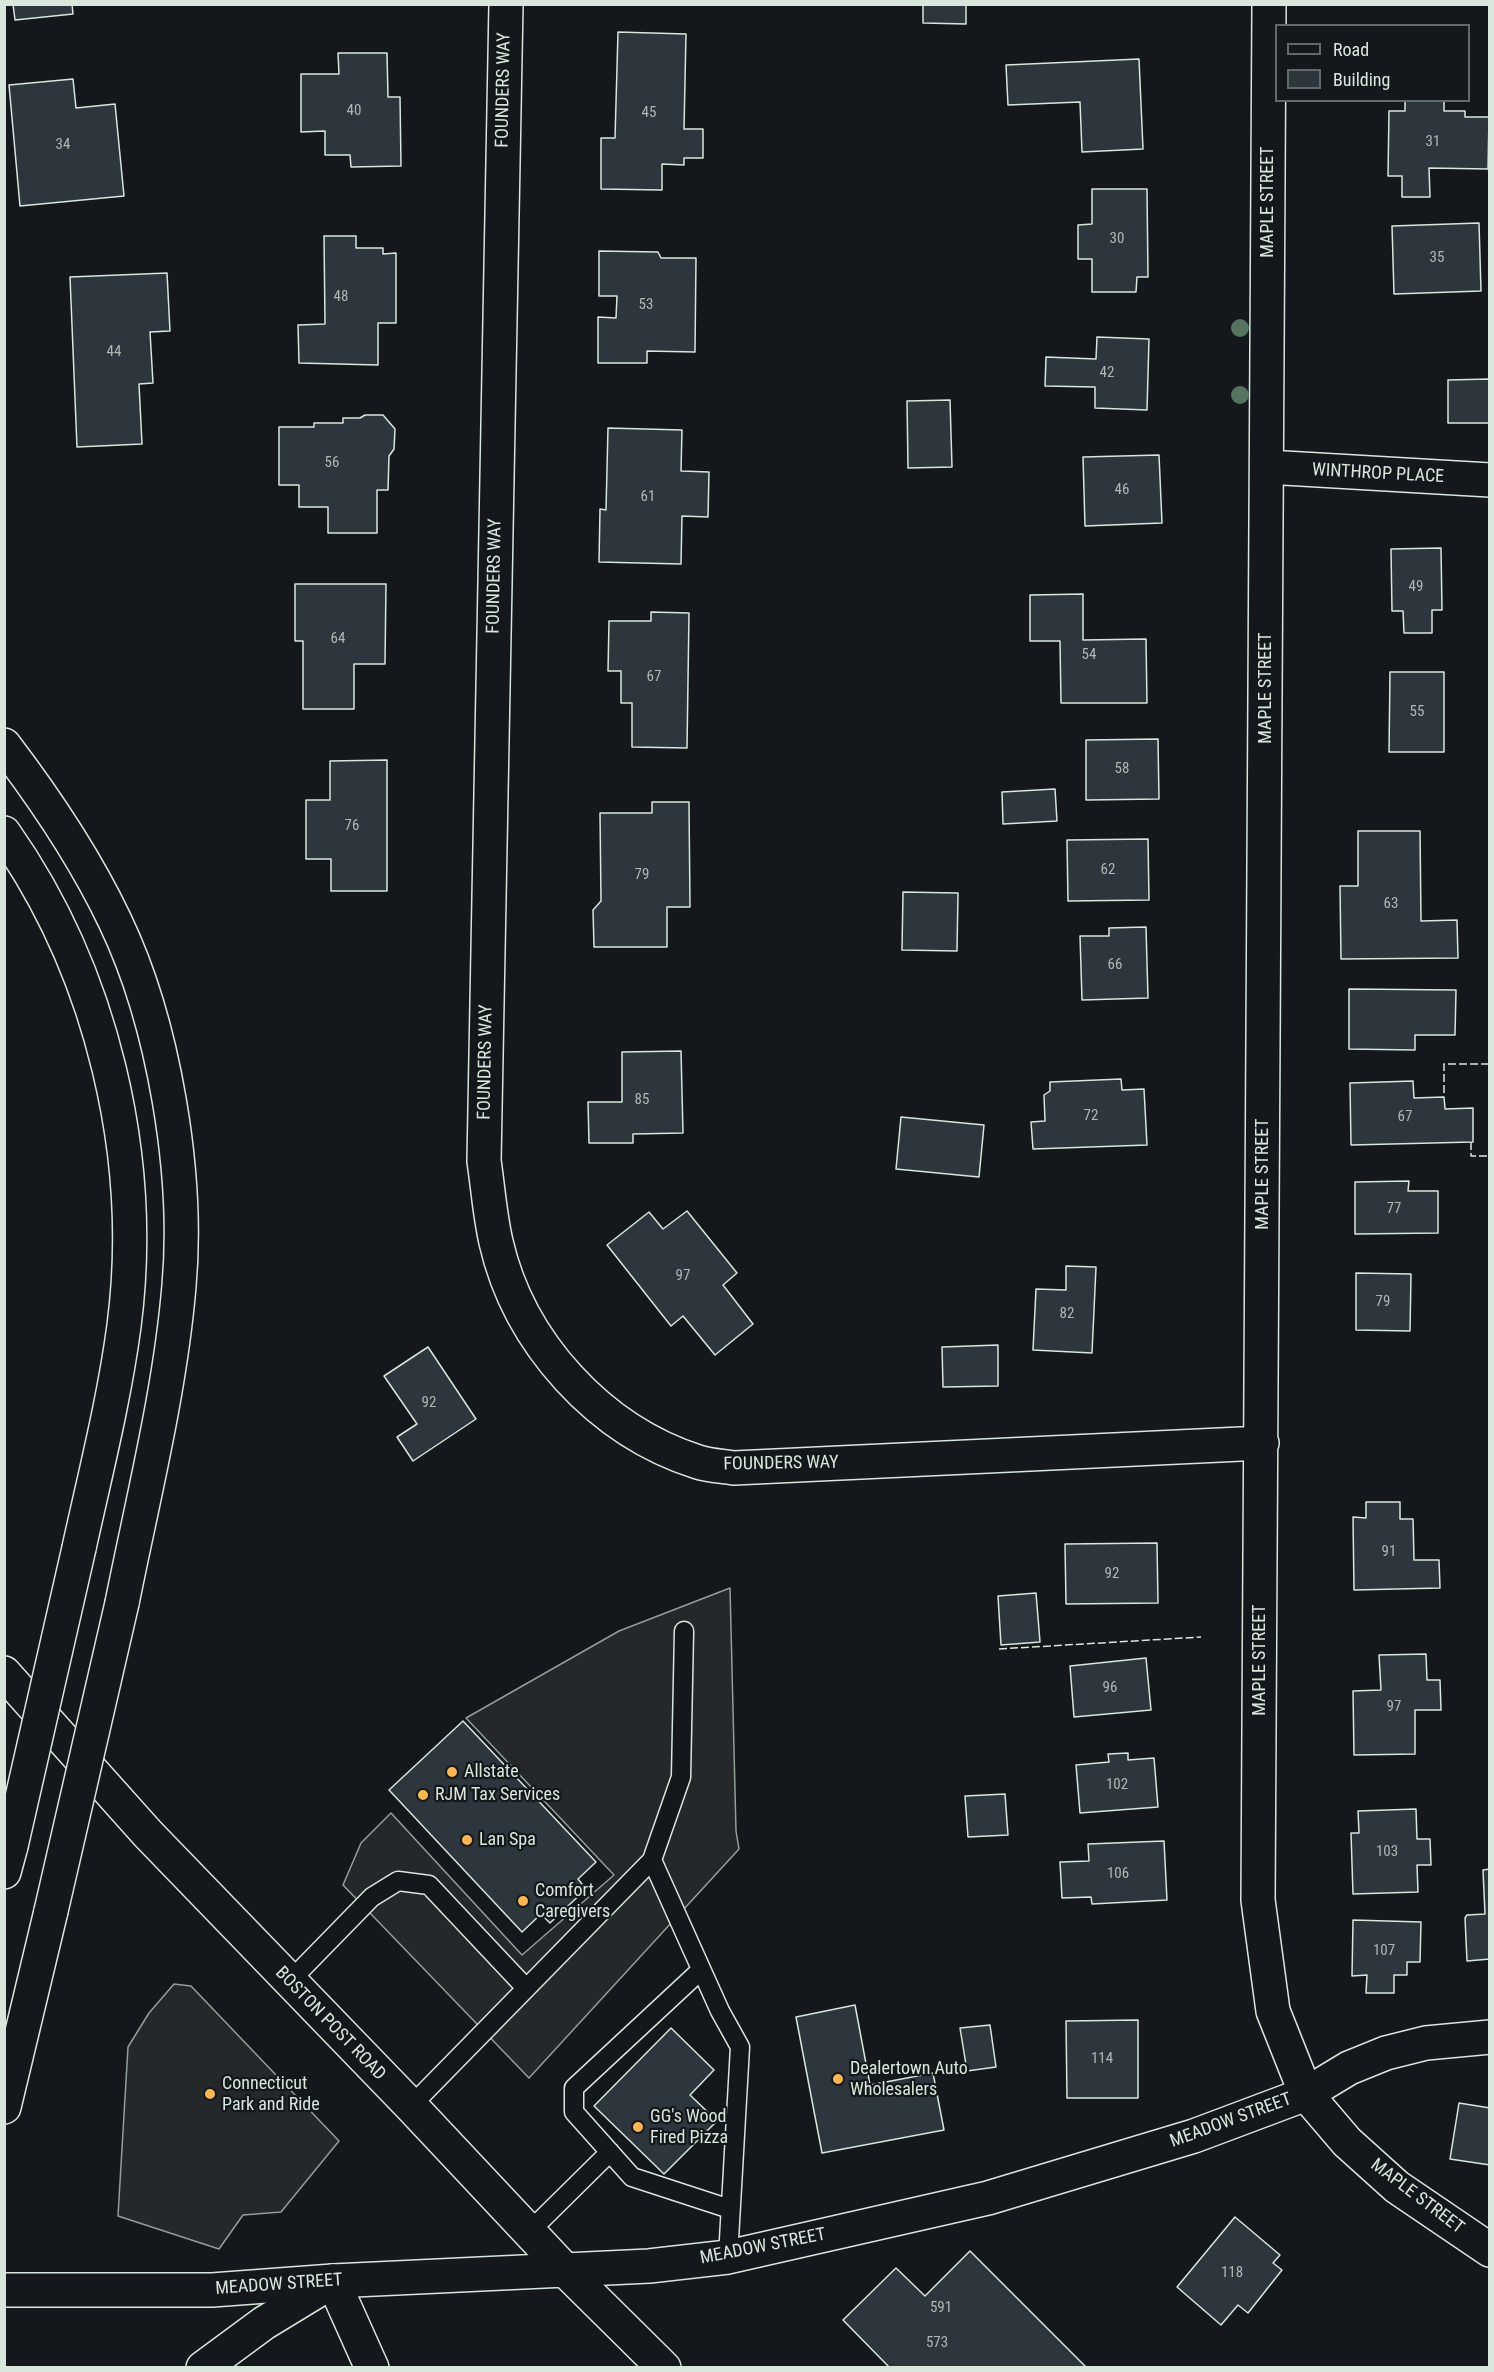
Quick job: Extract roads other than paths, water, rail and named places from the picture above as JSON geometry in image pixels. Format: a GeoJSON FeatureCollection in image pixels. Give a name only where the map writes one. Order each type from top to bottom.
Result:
{"type":"FeatureCollection","features":[{"type":"Feature","properties":{"kind":"main road","name":"FOUNDERS WAY"},"geometry":{"type":"LineString","coordinates":[[506,4],[484,1161],[496,1243],[522,1314],[555,1362],[590,1400],[621,1423],[666,1450],[700,1463],[735,1468],[1262,1443]]}},
{"type":"Feature","properties":{"kind":"main road","name":"MAPLE STREET"},"geometry":{"type":"LineString","coordinates":[[1269,4],[1258,1900],[1273,2011],[1306,2094],[1347,2142],[1397,2187],[1490,2250]]}},
{"type":"Feature","properties":{"kind":"main road","name":"WINTHROP PLACE"},"geometry":{"type":"LineString","coordinates":[[1267,466],[1490,480]]}},
{"type":"Feature","properties":{"kind":"main road"},"geometry":{"type":"LineString","coordinates":[[4,745],[38,789],[77,850],[116,922],[142,994],[161,1062],[174,1137],[180,1209],[179,1284],[169,1361],[122,1603],[4,2107]]}},
{"type":"Feature","properties":{"kind":"main road"},"geometry":{"type":"LineString","coordinates":[[4,833],[49,906],[87,999],[110,1072],[128,1183],[129,1248],[124,1325],[107,1418],[8,1859]]}},
{"type":"Feature","properties":{"kind":"main road","name":"BOSTON POST ROAD"},"geometry":{"type":"LineString","coordinates":[[4,1673],[148,1834],[411,2106],[565,2270],[664,2367]]}},
{"type":"Feature","properties":{"kind":"main road","name":"MEADOW STREET"},"geometry":{"type":"LineString","coordinates":[[4,2290],[213,2289],[649,2266],[728,2257],[988,2198],[1194,2136],[1306,2094],[1349,2068],[1386,2053],[1426,2043],[1490,2037]]}},
{"type":"Feature","properties":{"kind":"main road"},"geometry":{"type":"LineString","coordinates":[[203,2367],[264,2323],[333,2281],[372,2367]]}},
{"type":"Feature","properties":{"kind":"lane"},"geometry":{"type":"LineString","coordinates":[[411,2106],[652,1860],[681,1777],[684,1631]]}},
{"type":"Feature","properties":{"kind":"lane"},"geometry":{"type":"LineString","coordinates":[[652,1860],[701,1970],[740,2047],[728,2257]]}},
{"type":"Feature","properties":{"kind":"lane"},"geometry":{"type":"LineString","coordinates":[[289,1982],[372,1897],[398,1881],[429,1885],[526,1988]]}},
{"type":"Feature","properties":{"kind":"lane"},"geometry":{"type":"LineString","coordinates":[[701,1970],[574,2088],[574,2112],[632,2177],[730,2210]]}},
{"type":"Feature","properties":{"kind":"lane"},"geometry":{"type":"LineString","coordinates":[[530,2231],[610,2152]]}},
{"type":"Feature","properties":{"kind":"place","name":"Allstate"},"geometry":{"type":"Point","coordinates":[452,1772]}},
{"type":"Feature","properties":{"kind":"place","name":"RJM Tax Services"},"geometry":{"type":"Point","coordinates":[423,1795]}},
{"type":"Feature","properties":{"kind":"place","name":"Lan Spa"},"geometry":{"type":"Point","coordinates":[467,1840]}},
{"type":"Feature","properties":{"kind":"place","name":"Comfort Caregivers"},"geometry":{"type":"Point","coordinates":[523,1901]}},
{"type":"Feature","properties":{"kind":"place","name":"Dealertown Auto Wholesalers"},"geometry":{"type":"Point","coordinates":[838,2079]}},
{"type":"Feature","properties":{"kind":"place","name":"Connecticut Park and Ride"},"geometry":{"type":"Point","coordinates":[210,2094]}},
{"type":"Feature","properties":{"kind":"place","name":"GG's Wood Fired Pizza"},"geometry":{"type":"Point","coordinates":[638,2127]}}]}
